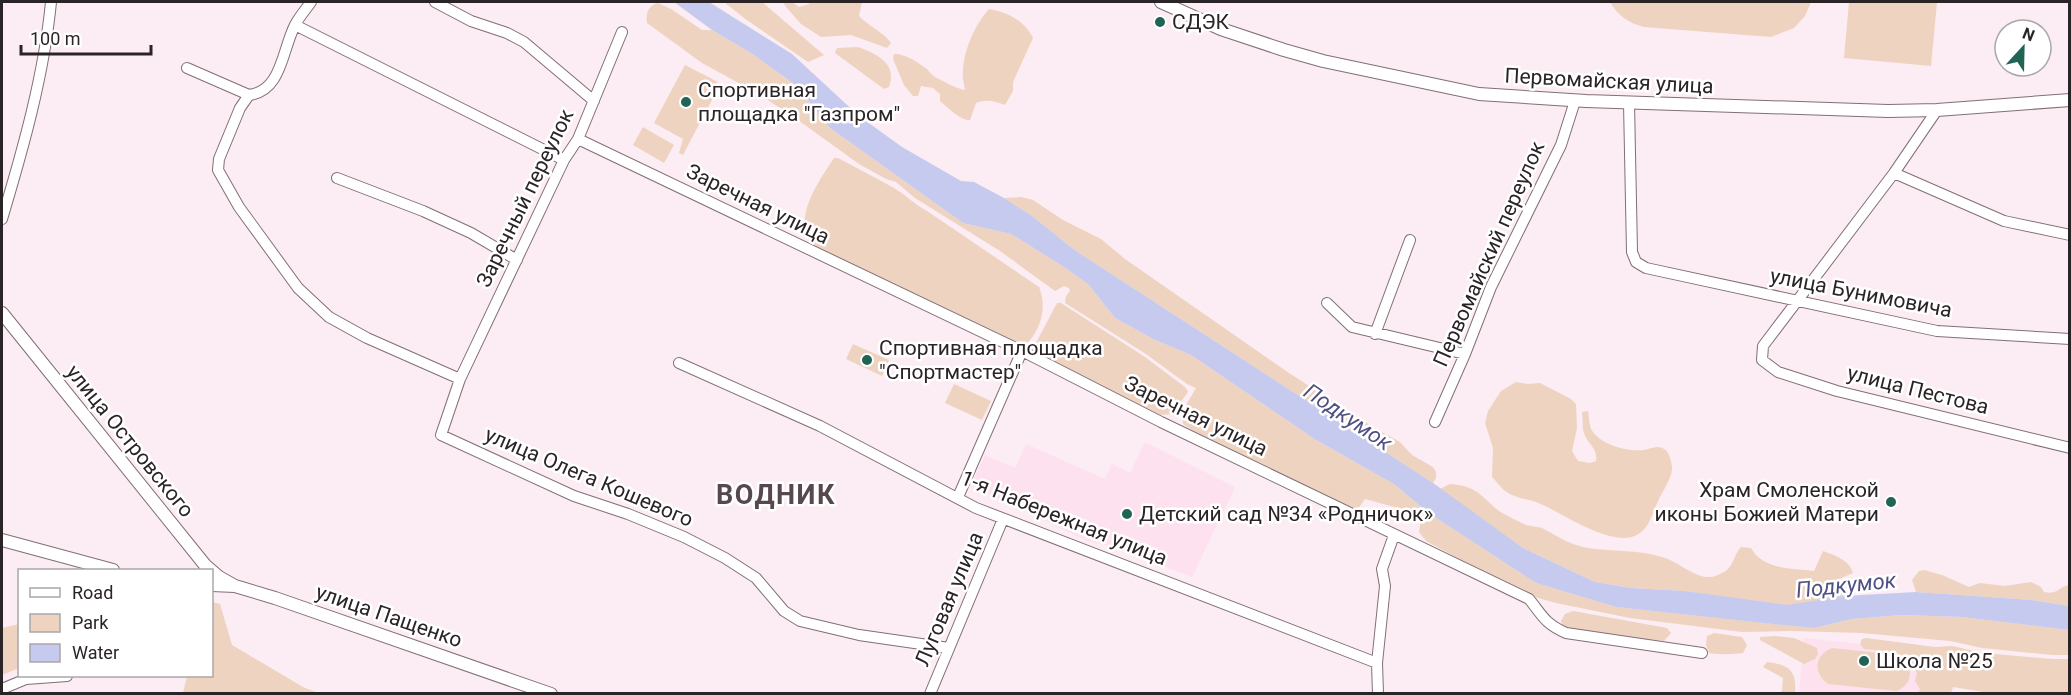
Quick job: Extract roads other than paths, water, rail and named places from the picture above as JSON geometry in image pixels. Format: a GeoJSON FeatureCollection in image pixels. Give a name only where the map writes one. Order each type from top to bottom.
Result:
{"type":"FeatureCollection","features":[{"type":"Feature","properties":{"kind":"street"},"geometry":{"type":"LineString","coordinates":[[2,219],[34,101],[51,2]]}},
{"type":"Feature","properties":{"kind":"street"},"geometry":{"type":"LineString","coordinates":[[188,68],[249,96],[261,94],[275,80],[295,25],[311,2]]}},
{"type":"Feature","properties":{"kind":"street"},"geometry":{"type":"LineString","coordinates":[[435,2],[471,21],[507,33],[524,42],[594,101]]}},
{"type":"Feature","properties":{"kind":"street","name":"Первомайская улица"},"geometry":{"type":"LineString","coordinates":[[1161,2],[1239,36],[1323,62],[1479,94],[1575,101],[1888,111],[1937,110],[2070,100]]}},
{"type":"Feature","properties":{"kind":"street"},"geometry":{"type":"LineString","coordinates":[[295,25],[564,160]]}},
{"type":"Feature","properties":{"kind":"street","name":"Заречный переулок"},"geometry":{"type":"LineString","coordinates":[[460,379],[564,160],[578,139],[622,32]]}},
{"type":"Feature","properties":{"kind":"street"},"geometry":{"type":"LineString","coordinates":[[249,96],[236,118],[219,159],[218,170],[239,207],[298,288],[329,317],[357,333],[460,379]]}},
{"type":"Feature","properties":{"kind":"street","name":"Первомайский переулок"},"geometry":{"type":"LineString","coordinates":[[1435,422],[1491,287],[1561,145],[1575,101]]}},
{"type":"Feature","properties":{"kind":"street","name":"улица Бунимовича"},"geometry":{"type":"LineString","coordinates":[[1629,103],[1632,252],[1636,262],[1646,268],[1937,331],[2070,339]]}},
{"type":"Feature","properties":{"kind":"street"},"geometry":{"type":"LineString","coordinates":[[1797,301],[1894,173],[1937,110]]}},
{"type":"Feature","properties":{"kind":"street","name":"Заречная улица"},"geometry":{"type":"LineString","coordinates":[[578,139],[1022,351],[1161,422],[1529,599],[1552,627],[1566,633],[1702,653]]}},
{"type":"Feature","properties":{"kind":"street"},"geometry":{"type":"LineString","coordinates":[[1894,173],[2004,221],[2070,235]]}},
{"type":"Feature","properties":{"kind":"street"},"geometry":{"type":"LineString","coordinates":[[337,178],[423,211],[471,233],[517,260]]}},
{"type":"Feature","properties":{"kind":"street"},"geometry":{"type":"LineString","coordinates":[[1375,334],[1410,240]]}},
{"type":"Feature","properties":{"kind":"street","name":"улица Пестова"},"geometry":{"type":"LineString","coordinates":[[1797,301],[1763,346],[1762,360],[1778,372],[1837,391],[2070,448]]}},
{"type":"Feature","properties":{"kind":"street"},"geometry":{"type":"LineString","coordinates":[[1327,303],[1352,327],[1465,354]]}},
{"type":"Feature","properties":{"kind":"street","name":"улица Островского"},"geometry":{"type":"LineString","coordinates":[[2,313],[210,569]]}},
{"type":"Feature","properties":{"kind":"street"},"geometry":{"type":"LineString","coordinates":[[958,498],[1022,351]]}},
{"type":"Feature","properties":{"kind":"street","name":"1-я Набережная улица"},"geometry":{"type":"LineString","coordinates":[[679,363],[820,426],[1003,519],[1377,663]]}},
{"type":"Feature","properties":{"kind":"street","name":"улица Олега Кошевого"},"geometry":{"type":"LineString","coordinates":[[460,379],[441,435],[574,496],[628,514],[684,537],[715,553],[756,578],[784,611],[800,621],[859,635],[949,648]]}},
{"type":"Feature","properties":{"kind":"street","name":"Луговая улица"},"geometry":{"type":"LineString","coordinates":[[930,693],[1003,519]]}},
{"type":"Feature","properties":{"kind":"street"},"geometry":{"type":"LineString","coordinates":[[1378,693],[1377,663],[1385,586],[1382,569],[1394,535]]}},
{"type":"Feature","properties":{"kind":"street"},"geometry":{"type":"LineString","coordinates":[[2,540],[109,569]]}},
{"type":"Feature","properties":{"kind":"street","name":"улица Островского"},"geometry":{"type":"LineString","coordinates":[[213,572],[235,586]]}},
{"type":"Feature","properties":{"kind":"street","name":"улица Пащенко"},"geometry":{"type":"LineString","coordinates":[[213,585],[235,586],[304,608],[551,693]]}},
{"type":"Feature","properties":{"kind":"street"},"geometry":{"type":"LineString","coordinates":[[2,689],[26,679],[46,677]]}},
{"type":"Feature","properties":{"kind":"water","name":"Подкумок"},"geometry":{"type":"Polygon","coordinates":[[[674,2],[709,2],[792,54],[859,116],[902,147],[961,181],[974,182],[1004,198],[1032,216],[1076,251],[1433,483],[1523,548],[1595,582],[1787,605],[1845,596],[1916,592],[2032,600],[2069,606],[2069,630],[1962,617],[1901,615],[1852,619],[1814,628],[1616,607],[1536,583],[1427,512],[1394,484],[1316,440],[1191,355],[1153,339],[1115,318],[1088,284],[1064,267],[1011,234],[963,223],[830,128],[797,86],[674,2]]]}},
{"type":"Feature","properties":{"kind":"place","name":"СДЭК"},"geometry":{"type":"Point","coordinates":[1160,22]}},
{"type":"Feature","properties":{"kind":"place","name":"Спортивная площадка \"Газпром\""},"geometry":{"type":"Point","coordinates":[686,102]}},
{"type":"Feature","properties":{"kind":"place","name":"Спортивная площадка \"Спортмастер\""},"geometry":{"type":"Point","coordinates":[867,360]}},
{"type":"Feature","properties":{"kind":"place","name":"Храм Смоленской иконы Божией Матери"},"geometry":{"type":"Point","coordinates":[1891,502]}},
{"type":"Feature","properties":{"kind":"place","name":"Детский сад №34 «Родничок»"},"geometry":{"type":"Point","coordinates":[1127,514]}},
{"type":"Feature","properties":{"kind":"place","name":"Школа №25"},"geometry":{"type":"Point","coordinates":[1864,661]}},
{"type":"Feature","properties":{"kind":"district","name":"ВОДНИК"},"geometry":{"type":"Point","coordinates":[776,495]}}]}
